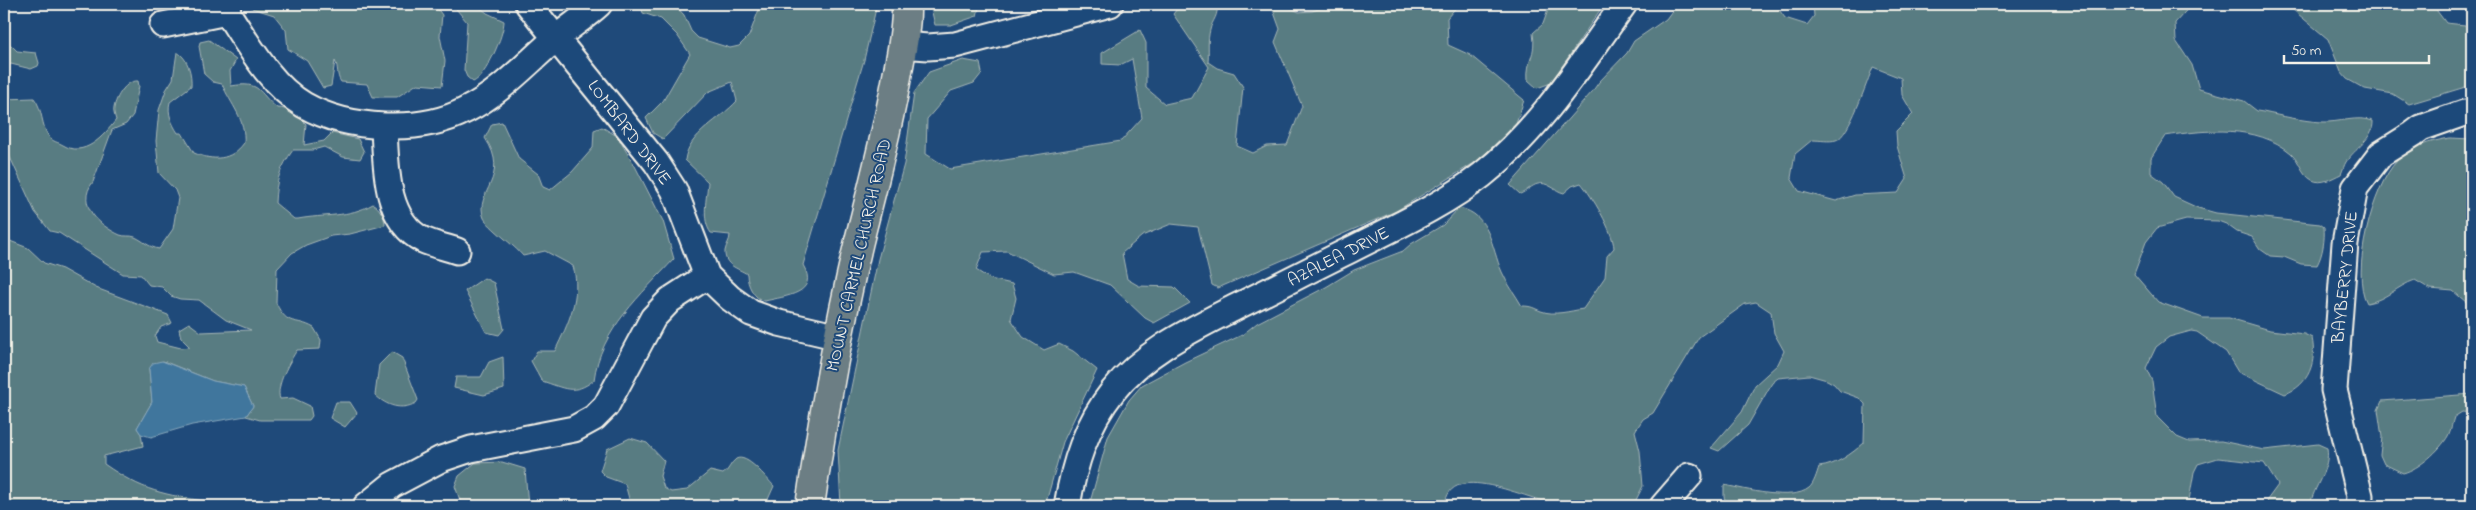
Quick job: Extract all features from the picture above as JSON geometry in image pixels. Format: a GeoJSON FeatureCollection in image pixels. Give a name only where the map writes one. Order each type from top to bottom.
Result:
{"type":"FeatureCollection","features":[{"type":"Feature","properties":{"kind":"main road","name":"MOUNT CARMEL CHURCH ROAD"},"geometry":{"type":"LineString","coordinates":[[810,506],[822,421],[857,248],[891,110],[902,45],[906,4]]}},
{"type":"Feature","properties":{"kind":"street","name":"LOMBARD DRIVE"},"geometry":{"type":"LineString","coordinates":[[528,4],[656,162],[674,190],[707,276]]}},
{"type":"Feature","properties":{"kind":"street"},"geometry":{"type":"LineString","coordinates":[[163,25],[228,8],[258,60],[283,88],[304,105],[337,117],[384,127],[424,124],[466,111],[509,81],[556,38],[599,4]]}},
{"type":"Feature","properties":{"kind":"street"},"geometry":{"type":"LineString","coordinates":[[902,45],[928,47],[955,45],[1110,4]]}},
{"type":"Feature","properties":{"kind":"street","name":"AZALEA DRIVE"},"geometry":{"type":"LineString","coordinates":[[1067,506],[1072,479],[1088,431],[1113,390],[1133,370],[1162,347],[1407,222],[1448,199],[1482,175],[1532,129],[1624,4]]}},
{"type":"Feature","properties":{"kind":"street","name":"BAYBERRY DRIVE"},"geometry":{"type":"LineString","coordinates":[[2360,506],[2360,496],[2334,390],[2345,243],[2355,188],[2381,154],[2421,128],[2464,113],[2472,113]]}},
{"type":"Feature","properties":{"kind":"street"},"geometry":{"type":"LineString","coordinates":[[384,127],[387,180],[399,218],[422,239],[457,251]]}},
{"type":"Feature","properties":{"kind":"street"},"geometry":{"type":"LineString","coordinates":[[366,506],[392,485],[442,459],[470,449],[574,429],[594,418],[606,406],[653,318],[670,300],[707,276],[730,298],[751,313],[779,323],[839,337]]}},
{"type":"Feature","properties":{"kind":"street"},"geometry":{"type":"LineString","coordinates":[[1662,506],[1688,476]]}},
{"type":"Feature","properties":{"kind":"green space"},"geometry":{"type":"Polygon","coordinates":[[[250,4],[434,4],[442,15],[440,36],[445,61],[442,86],[417,84],[397,97],[373,97],[367,84],[341,82],[335,61],[331,86],[323,88],[307,61],[288,49],[286,30],[274,15],[252,8],[250,4]]]}},
{"type":"Feature","properties":{"kind":"green space"},"geometry":{"type":"Polygon","coordinates":[[[452,4],[476,4],[487,13],[504,21],[501,36],[489,64],[478,79],[473,82],[467,77],[464,70],[467,22],[452,4]]]}},
{"type":"Feature","properties":{"kind":"green space"},"geometry":{"type":"Polygon","coordinates":[[[640,4],[674,4],[684,15],[691,31],[698,38],[730,48],[739,46],[749,36],[761,4],[877,4],[864,60],[803,265],[807,275],[807,282],[804,288],[798,292],[765,301],[754,294],[748,283],[747,274],[732,266],[725,256],[730,235],[711,233],[708,228],[705,208],[708,182],[685,160],[692,142],[737,101],[732,82],[708,92],[663,139],[653,133],[646,118],[663,101],[690,54],[677,35],[661,19],[643,13],[640,4]]]}},
{"type":"Feature","properties":{"kind":"green space"},"geometry":{"type":"Polygon","coordinates":[[[930,4],[980,4],[977,16],[951,25],[935,25],[930,4]]]}},
{"type":"Feature","properties":{"kind":"green space"},"geometry":{"type":"Polygon","coordinates":[[[1181,4],[1216,4],[1216,14],[1209,34],[1208,62],[1217,68],[1234,73],[1243,87],[1237,146],[1253,153],[1267,146],[1287,145],[1302,106],[1275,42],[1280,29],[1271,4],[1282,4],[1299,12],[1312,11],[1336,4],[1459,4],[1447,18],[1448,45],[1470,55],[1524,100],[1516,124],[1479,160],[1396,211],[1218,288],[1212,285],[1198,227],[1171,224],[1142,236],[1122,253],[1127,279],[1139,286],[1174,287],[1190,303],[1154,323],[1145,318],[1110,285],[1074,272],[1054,274],[1007,251],[983,252],[976,270],[990,279],[1012,284],[1016,298],[1011,319],[1023,337],[1044,350],[1059,344],[1073,351],[1097,370],[1063,442],[1045,506],[841,506],[838,450],[878,259],[904,164],[914,93],[929,72],[963,60],[980,63],[982,73],[974,83],[951,91],[927,119],[926,154],[950,169],[1121,141],[1142,118],[1132,59],[1120,65],[1102,64],[1102,53],[1140,30],[1146,43],[1146,88],[1165,104],[1192,98],[1209,67],[1173,14],[1181,4]]]}},
{"type":"Feature","properties":{"kind":"green space"},"geometry":{"type":"Polygon","coordinates":[[[1543,4],[1604,4],[1551,83],[1537,88],[1528,80],[1528,67],[1534,47],[1533,33],[1543,24],[1548,10],[1543,4]]]}},
{"type":"Feature","properties":{"kind":"green space"},"geometry":{"type":"Polygon","coordinates":[[[1677,4],[1775,4],[1785,18],[1807,25],[1814,16],[1813,4],[2192,4],[2175,23],[2176,41],[2192,65],[2199,89],[2244,101],[2257,111],[2307,121],[2328,122],[2367,119],[2373,121],[2367,138],[2349,157],[2341,174],[2319,182],[2308,177],[2291,153],[2263,137],[2247,133],[2213,131],[2165,136],[2151,158],[2151,173],[2163,182],[2174,197],[2198,208],[2216,213],[2320,224],[2324,227],[2323,246],[2317,265],[2301,264],[2284,257],[2270,256],[2260,249],[2252,237],[2237,232],[2218,221],[2186,220],[2157,228],[2146,242],[2134,274],[2158,302],[2203,318],[2229,318],[2270,330],[2304,334],[2312,338],[2313,356],[2309,372],[2300,385],[2285,394],[2238,372],[2226,352],[2197,332],[2191,331],[2169,337],[2156,347],[2146,368],[2152,381],[2157,417],[2177,437],[2189,442],[2221,441],[2264,450],[2318,444],[2327,448],[2328,455],[2324,470],[2310,506],[2269,506],[2267,500],[2278,485],[2264,463],[2218,458],[2198,464],[2194,472],[2188,506],[1728,506],[1724,497],[1724,485],[1768,493],[1791,494],[1801,492],[1811,486],[1819,467],[1838,461],[1864,443],[1865,404],[1859,398],[1840,391],[1827,380],[1809,375],[1778,378],[1772,383],[1748,425],[1719,451],[1711,448],[1742,412],[1755,385],[1778,364],[1784,351],[1774,333],[1771,312],[1756,302],[1745,304],[1699,337],[1653,413],[1643,419],[1635,431],[1640,451],[1643,486],[1633,506],[1563,506],[1515,492],[1477,484],[1461,485],[1450,492],[1445,506],[1089,506],[1108,437],[1129,400],[1142,385],[1242,335],[1257,323],[1354,270],[1403,251],[1411,244],[1443,225],[1459,208],[1470,211],[1484,225],[1504,276],[1522,306],[1551,313],[1583,309],[1605,277],[1607,256],[1614,248],[1606,223],[1591,196],[1581,183],[1572,186],[1564,193],[1541,183],[1520,194],[1510,185],[1599,82],[1627,53],[1634,41],[1666,19],[1677,4]],[[1873,67],[1852,119],[1841,137],[1833,141],[1812,140],[1795,154],[1791,178],[1799,191],[1836,201],[1855,195],[1898,193],[1907,179],[1897,146],[1896,131],[1913,114],[1902,95],[1901,78],[1873,67]]]}},
{"type":"Feature","properties":{"kind":"green space"},"geometry":{"type":"Polygon","coordinates":[[[2286,4],[2435,4],[2437,11],[2446,23],[2465,25],[2472,34],[2472,85],[2409,104],[2393,94],[2365,89],[2347,79],[2341,72],[2328,39],[2286,4]]]}},
{"type":"Feature","properties":{"kind":"green space"},"geometry":{"type":"Polygon","coordinates":[[[4,38],[17,51],[36,53],[38,66],[31,69],[11,64],[4,68],[4,38]]]}},
{"type":"Feature","properties":{"kind":"green space"},"geometry":{"type":"Polygon","coordinates":[[[209,40],[236,60],[230,71],[231,86],[248,85],[258,89],[277,108],[293,113],[306,124],[304,145],[324,141],[332,133],[358,139],[364,152],[360,159],[343,157],[324,147],[313,150],[293,150],[280,175],[276,188],[275,203],[294,219],[345,214],[373,204],[384,219],[385,225],[350,234],[331,236],[306,245],[292,253],[277,269],[276,303],[280,311],[292,321],[314,328],[321,340],[320,349],[297,350],[281,381],[280,399],[293,398],[310,406],[312,416],[309,420],[260,420],[246,416],[253,406],[244,387],[213,381],[163,361],[149,369],[152,402],[137,428],[141,434],[143,446],[104,456],[104,464],[131,481],[154,491],[209,502],[218,506],[15,506],[4,495],[4,189],[7,201],[7,229],[10,241],[28,248],[44,263],[62,269],[96,288],[168,315],[172,323],[161,327],[155,336],[157,342],[181,348],[190,347],[181,338],[179,329],[189,323],[201,332],[251,330],[226,320],[199,300],[180,299],[171,296],[162,287],[149,285],[141,275],[123,274],[59,233],[50,231],[35,212],[4,144],[4,99],[34,98],[49,137],[54,141],[78,149],[92,144],[111,126],[116,120],[114,110],[119,94],[129,83],[138,81],[139,86],[133,115],[126,124],[112,130],[88,191],[88,207],[98,220],[112,231],[120,235],[135,237],[159,249],[173,229],[178,198],[175,190],[159,173],[156,141],[159,110],[166,90],[173,79],[177,52],[187,62],[191,81],[191,86],[170,102],[171,118],[178,133],[182,133],[194,153],[201,156],[221,158],[233,153],[244,143],[243,127],[222,84],[213,82],[204,74],[199,46],[200,42],[209,40]]]}},
{"type":"Feature","properties":{"kind":"green space"},"geometry":{"type":"Polygon","coordinates":[[[502,122],[519,159],[538,174],[543,187],[550,190],[572,172],[593,148],[594,130],[602,127],[617,136],[635,166],[663,221],[674,259],[624,314],[605,345],[598,362],[594,380],[581,388],[563,388],[542,381],[531,361],[537,351],[555,351],[565,331],[575,299],[576,288],[573,266],[545,251],[523,256],[484,218],[483,200],[494,174],[495,164],[492,152],[485,138],[492,124],[502,122]]]}},
{"type":"Feature","properties":{"kind":"green space"},"geometry":{"type":"Polygon","coordinates":[[[2450,138],[2472,139],[2472,303],[2466,302],[2453,291],[2430,289],[2415,280],[2380,299],[2367,303],[2362,290],[2363,252],[2372,209],[2388,173],[2397,161],[2409,152],[2422,145],[2450,138]]]}},
{"type":"Feature","properties":{"kind":"green space"},"geometry":{"type":"Polygon","coordinates":[[[484,278],[494,283],[504,329],[499,335],[486,332],[465,291],[484,278]]]}},
{"type":"Feature","properties":{"kind":"green space"},"geometry":{"type":"Polygon","coordinates":[[[392,352],[402,358],[418,400],[416,403],[405,407],[394,406],[384,402],[375,395],[379,365],[392,352]]]}},
{"type":"Feature","properties":{"kind":"green space"},"geometry":{"type":"Polygon","coordinates":[[[503,357],[504,389],[484,395],[454,388],[456,377],[481,377],[489,362],[503,357]]]}},
{"type":"Feature","properties":{"kind":"green space"},"geometry":{"type":"Polygon","coordinates":[[[2472,394],[2472,413],[2462,412],[2454,417],[2448,436],[2440,447],[2416,468],[2403,473],[2384,464],[2380,455],[2382,437],[2378,410],[2382,401],[2472,394]]]}},
{"type":"Feature","properties":{"kind":"green space"},"geometry":{"type":"Polygon","coordinates":[[[336,402],[350,402],[357,413],[345,427],[330,418],[336,402]]]}},
{"type":"Feature","properties":{"kind":"green space"},"geometry":{"type":"Polygon","coordinates":[[[630,438],[647,443],[664,461],[660,476],[664,488],[671,492],[687,490],[710,471],[723,474],[736,459],[740,458],[756,467],[774,486],[765,506],[631,506],[625,484],[606,477],[600,471],[607,449],[630,438]]]}},
{"type":"Feature","properties":{"kind":"green space"},"geometry":{"type":"Polygon","coordinates":[[[502,462],[525,469],[528,506],[462,506],[455,486],[459,476],[475,463],[502,462]]]}},
{"type":"Feature","properties":{"kind":"water"},"geometry":{"type":"Polygon","coordinates":[[[162,361],[213,381],[244,387],[253,406],[246,416],[192,425],[151,437],[141,434],[137,428],[152,402],[149,369],[153,363],[162,361]]]}}]}
